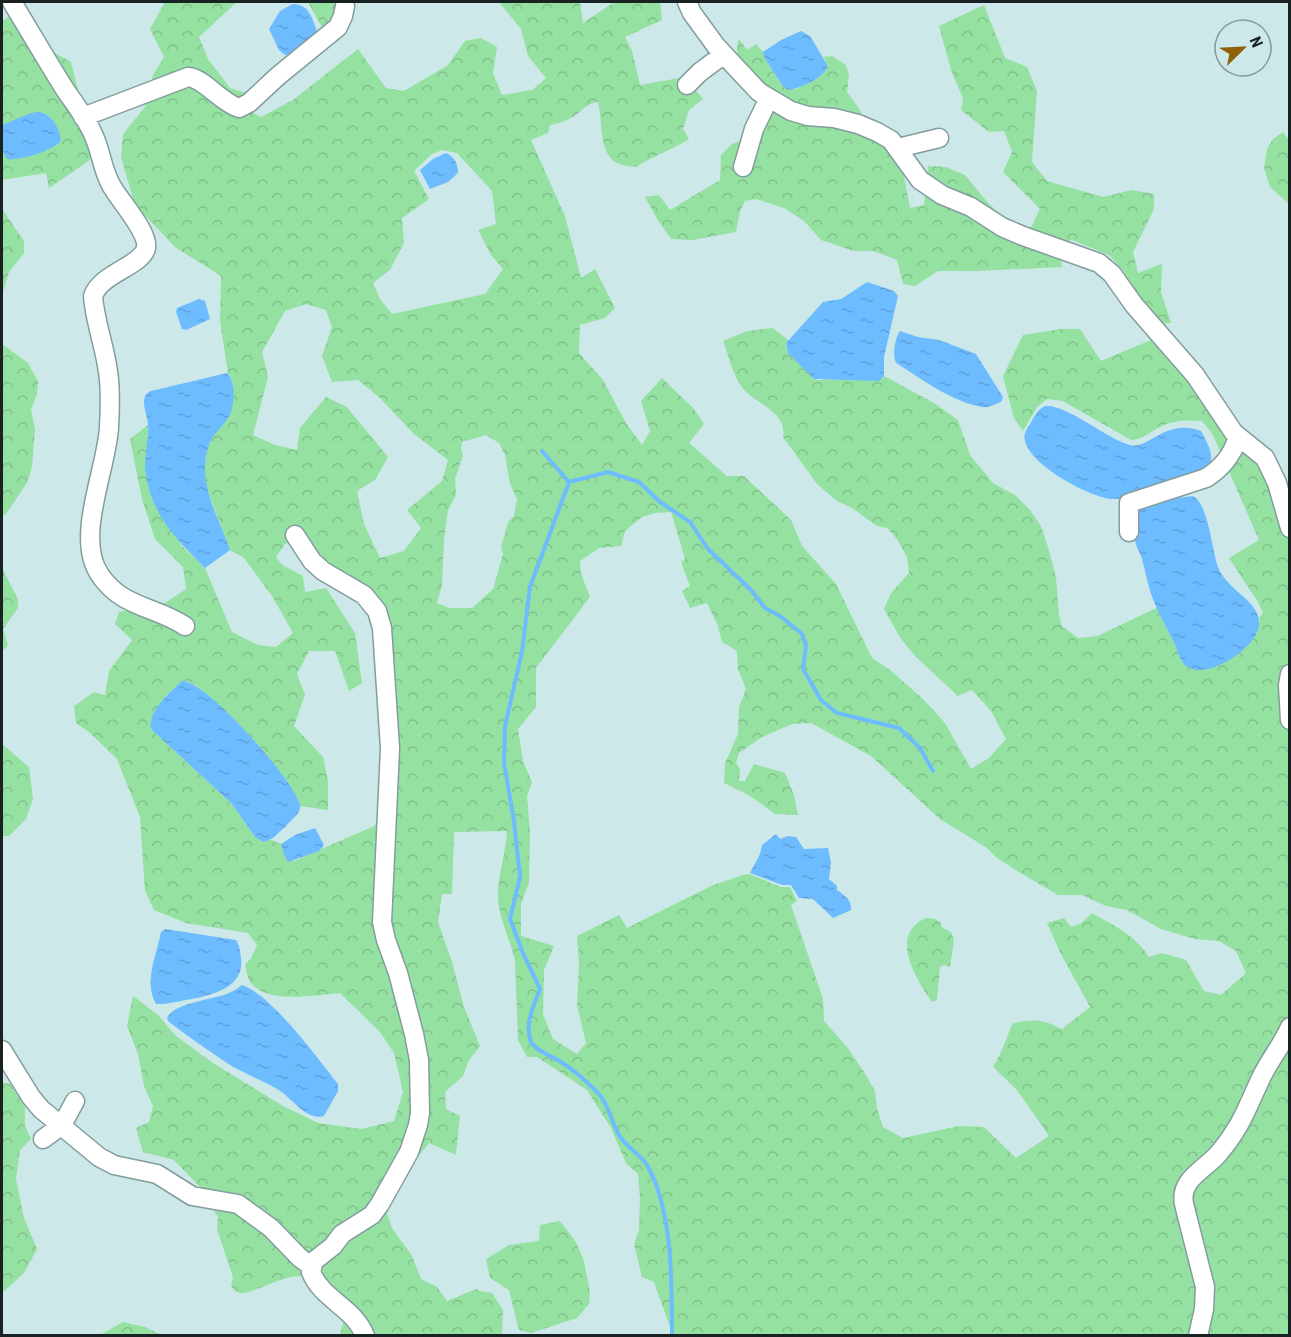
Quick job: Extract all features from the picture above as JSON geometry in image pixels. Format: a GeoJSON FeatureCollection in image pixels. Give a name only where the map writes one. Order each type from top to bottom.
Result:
{"type":"FeatureCollection","features":[{"type":"Feature","properties":{"kind":"street"},"geometry":{"type":"LineString","coordinates":[[12,2],[94,135],[103,170],[116,195],[140,229],[146,245],[145,252],[139,258],[102,282],[96,288],[93,296],[109,374],[110,397],[105,459],[91,529],[93,561],[98,573],[122,598],[174,619],[185,626]]}},
{"type":"Feature","properties":{"kind":"street"},"geometry":{"type":"LineString","coordinates":[[687,2],[692,13],[723,55],[759,92],[791,111],[858,124],[891,140],[920,180],[942,195],[971,207],[1002,227],[1099,264],[1112,274],[1134,304],[1195,375],[1238,437],[1265,458],[1277,483],[1290,528]]}},
{"type":"Feature","properties":{"kind":"street"},"geometry":{"type":"LineString","coordinates":[[83,117],[188,77],[196,78],[228,104],[239,108],[249,103],[338,27],[344,16],[345,6]]}},
{"type":"Feature","properties":{"kind":"street"},"geometry":{"type":"LineString","coordinates":[[687,85],[723,55]]}},
{"type":"Feature","properties":{"kind":"street"},"geometry":{"type":"LineString","coordinates":[[743,167],[754,129],[769,98]]}},
{"type":"Feature","properties":{"kind":"street"},"geometry":{"type":"LineString","coordinates":[[898,148],[939,138]]}},
{"type":"Feature","properties":{"kind":"street"},"geometry":{"type":"LineString","coordinates":[[1129,532],[1129,503],[1206,478],[1216,472],[1229,459],[1238,437]]}},
{"type":"Feature","properties":{"kind":"street"},"geometry":{"type":"LineString","coordinates":[[295,536],[312,561],[323,571],[364,595],[376,611],[382,628],[390,748],[382,922],[414,1034],[419,1060],[420,1113],[409,1152],[380,1204],[372,1215],[342,1234],[333,1246],[314,1261],[310,1272],[321,1291],[351,1314],[366,1335]]}},
{"type":"Feature","properties":{"kind":"street"},"geometry":{"type":"LineString","coordinates":[[1290,674],[1288,693],[1290,720]]}},
{"type":"Feature","properties":{"kind":"street"},"geometry":{"type":"LineString","coordinates":[[1198,1335],[1204,1309],[1205,1287],[1184,1204],[1184,1190],[1191,1179],[1214,1159],[1235,1134],[1262,1076],[1290,1027]]}},
{"type":"Feature","properties":{"kind":"street"},"geometry":{"type":"LineString","coordinates":[[2,1050],[41,1109],[99,1157],[114,1165],[151,1172],[192,1196],[245,1208],[277,1233],[300,1258],[311,1266]]}},
{"type":"Feature","properties":{"kind":"street"},"geometry":{"type":"LineString","coordinates":[[43,1139],[62,1125],[75,1101]]}},
{"type":"Feature","properties":{"kind":"green space"},"geometry":{"type":"Polygon","coordinates":[[[165,2],[237,2],[199,37],[208,59],[230,88],[249,94],[250,111],[261,117],[293,100],[358,49],[386,88],[404,91],[448,65],[465,41],[481,38],[497,47],[493,73],[502,95],[532,90],[546,78],[528,56],[521,29],[499,2],[580,2],[583,23],[614,2],[660,2],[662,20],[625,37],[632,51],[640,85],[685,77],[703,99],[689,110],[683,129],[689,139],[636,167],[619,164],[611,158],[604,144],[598,102],[589,105],[568,120],[550,125],[548,133],[531,140],[565,216],[581,278],[595,269],[615,308],[605,318],[580,325],[579,353],[603,380],[626,423],[642,445],[650,431],[641,401],[662,378],[694,409],[704,424],[689,443],[727,476],[744,476],[791,520],[802,546],[836,584],[872,658],[890,670],[923,699],[945,723],[971,769],[989,758],[1006,739],[991,711],[972,690],[958,696],[916,657],[901,639],[884,609],[891,593],[909,573],[907,557],[897,539],[887,528],[877,526],[852,508],[837,501],[817,484],[783,437],[781,422],[777,416],[742,387],[735,375],[723,341],[747,331],[773,328],[788,340],[786,343],[788,353],[817,380],[882,379],[884,376],[934,403],[958,420],[970,455],[993,483],[1015,495],[1030,510],[1041,526],[1056,577],[1062,626],[1078,638],[1098,636],[1156,608],[1176,646],[1181,661],[1260,622],[1259,618],[1263,613],[1229,558],[1259,540],[1213,435],[1202,421],[1187,421],[1167,424],[1143,437],[1131,440],[1063,401],[1047,399],[1037,407],[1023,431],[1014,418],[1003,376],[1023,335],[1061,329],[1080,329],[1101,361],[1158,337],[1261,461],[1290,536],[1289,1335],[673,1335],[654,1282],[642,1277],[634,1244],[639,1230],[638,1174],[626,1163],[611,1128],[587,1090],[537,1057],[527,1057],[518,1040],[515,961],[498,901],[507,831],[454,832],[452,894],[442,894],[438,922],[464,1007],[480,1046],[469,1060],[463,1076],[445,1092],[446,1109],[460,1116],[456,1155],[429,1143],[396,1185],[385,1208],[392,1228],[412,1256],[421,1279],[437,1287],[447,1301],[476,1289],[492,1293],[503,1310],[502,1335],[340,1335],[348,1305],[328,1288],[311,1279],[297,1276],[287,1278],[243,1293],[237,1292],[231,1286],[233,1277],[217,1229],[218,1217],[197,1184],[174,1160],[143,1152],[136,1128],[149,1122],[153,1106],[144,1086],[138,1054],[127,1026],[133,996],[158,1015],[176,1036],[213,1063],[283,1106],[318,1123],[361,1129],[394,1121],[403,1092],[394,1053],[380,1032],[340,993],[290,997],[264,992],[255,987],[248,978],[245,965],[257,945],[248,933],[186,923],[154,910],[145,891],[140,817],[117,759],[89,732],[76,723],[74,706],[94,692],[105,695],[109,671],[132,640],[115,624],[119,612],[165,603],[186,589],[183,567],[155,539],[142,499],[130,439],[148,425],[146,474],[181,545],[205,568],[232,632],[258,645],[276,647],[293,633],[272,596],[244,558],[230,550],[207,489],[204,468],[208,446],[218,428],[228,419],[233,389],[228,373],[220,321],[221,276],[175,247],[135,205],[121,157],[123,134],[145,107],[153,75],[164,57],[150,29],[165,2]],[[442,150],[432,154],[414,171],[429,199],[402,218],[404,243],[390,270],[373,283],[380,299],[392,314],[485,294],[503,269],[491,255],[478,230],[496,224],[492,191],[457,153],[442,150]],[[306,304],[285,311],[262,352],[268,377],[253,435],[275,445],[297,450],[300,428],[326,397],[347,407],[388,457],[375,480],[357,491],[364,524],[380,558],[404,551],[421,528],[407,510],[442,481],[448,460],[414,434],[380,398],[358,380],[332,382],[322,356],[332,327],[326,310],[306,304]],[[486,435],[462,442],[463,456],[455,479],[456,495],[448,510],[442,585],[437,603],[450,608],[472,608],[493,589],[503,554],[501,547],[508,522],[514,516],[517,499],[510,484],[505,455],[499,443],[486,435]],[[671,512],[654,513],[642,517],[625,531],[621,546],[599,548],[580,561],[581,574],[590,597],[536,668],[536,707],[518,729],[523,761],[532,782],[527,796],[530,832],[529,882],[521,904],[521,936],[554,946],[544,970],[543,1014],[553,1039],[577,1054],[586,1043],[577,1005],[579,963],[577,936],[619,915],[627,928],[713,885],[749,874],[781,887],[790,887],[797,901],[791,905],[823,999],[824,1021],[847,1047],[875,1091],[883,1127],[903,1138],[959,1126],[984,1127],[1016,1158],[1049,1136],[1017,1090],[993,1067],[1013,1023],[1038,1021],[1062,1029],[1090,1007],[1047,923],[1064,918],[1071,927],[1080,924],[1092,913],[1116,926],[1137,943],[1149,957],[1162,953],[1186,960],[1204,991],[1221,995],[1246,973],[1236,951],[1219,941],[1195,939],[1161,929],[1127,910],[1106,906],[1082,895],[1058,895],[997,858],[987,848],[940,819],[871,756],[811,723],[792,724],[762,737],[739,753],[736,763],[740,769],[739,781],[745,781],[754,764],[785,773],[794,795],[798,815],[775,814],[750,796],[724,783],[725,763],[738,734],[739,707],[746,689],[738,669],[737,651],[722,642],[718,626],[707,603],[690,608],[682,591],[690,586],[681,562],[685,559],[671,512]],[[300,536],[285,544],[276,557],[282,565],[303,576],[305,592],[326,588],[355,633],[362,683],[349,691],[335,651],[309,651],[297,674],[305,695],[294,726],[323,757],[328,781],[328,810],[300,806],[275,765],[255,741],[209,696],[192,683],[187,681],[181,683],[169,693],[153,716],[151,729],[232,804],[255,837],[281,844],[283,852],[294,861],[374,826],[385,812],[381,609],[311,552],[300,536]]]}},
{"type":"Feature","properties":{"kind":"green space"},"geometry":{"type":"Polygon","coordinates":[[[308,2],[350,2],[323,29],[308,2]]]}},
{"type":"Feature","properties":{"kind":"green space"},"geometry":{"type":"Polygon","coordinates":[[[984,5],[1005,58],[1027,67],[1037,91],[1032,162],[1047,181],[1103,197],[1132,190],[1154,194],[1154,209],[1133,252],[1138,273],[1162,264],[1161,292],[1171,323],[1159,324],[1133,292],[1124,272],[1109,255],[1072,240],[1059,244],[1062,267],[938,271],[915,286],[903,284],[897,260],[874,251],[854,251],[821,240],[804,221],[784,208],[756,199],[745,201],[740,211],[736,232],[693,240],[671,239],[645,197],[659,195],[670,210],[720,180],[721,155],[732,144],[755,135],[767,108],[740,66],[737,48],[739,39],[747,50],[756,44],[782,85],[796,89],[823,74],[828,66],[824,57],[832,56],[846,65],[849,75],[847,92],[858,107],[872,135],[901,160],[910,208],[924,205],[928,166],[946,167],[965,175],[988,203],[1019,231],[1032,226],[1040,209],[1003,172],[1012,152],[1004,131],[989,132],[961,110],[963,98],[952,73],[939,26],[984,5]]]}},
{"type":"Feature","properties":{"kind":"green space"},"geometry":{"type":"Polygon","coordinates":[[[11,15],[32,40],[71,62],[78,90],[96,129],[90,160],[49,188],[46,173],[2,180],[2,21],[11,15]]]}},
{"type":"Feature","properties":{"kind":"green space"},"geometry":{"type":"Polygon","coordinates":[[[1283,132],[1289,140],[1289,204],[1270,187],[1264,168],[1267,149],[1273,139],[1283,132]]]}},
{"type":"Feature","properties":{"kind":"green space"},"geometry":{"type":"Polygon","coordinates":[[[2,209],[24,241],[24,253],[9,272],[2,295],[2,209]]]}},
{"type":"Feature","properties":{"kind":"green space"},"geometry":{"type":"Polygon","coordinates":[[[2,344],[28,363],[38,381],[37,394],[31,410],[35,429],[32,467],[27,483],[6,514],[2,516],[2,344]]]}},
{"type":"Feature","properties":{"kind":"green space"},"geometry":{"type":"Polygon","coordinates":[[[2,568],[18,599],[18,608],[3,629],[8,645],[2,651],[2,568]]]}},
{"type":"Feature","properties":{"kind":"green space"},"geometry":{"type":"Polygon","coordinates":[[[2,744],[29,767],[33,799],[26,819],[9,836],[2,836],[2,744]]]}},
{"type":"Feature","properties":{"kind":"green space"},"geometry":{"type":"Polygon","coordinates":[[[926,918],[935,919],[941,923],[941,927],[951,932],[954,940],[950,967],[944,965],[940,967],[937,1000],[932,1002],[913,970],[907,946],[909,935],[915,926],[926,918]]]}},
{"type":"Feature","properties":{"kind":"green space"},"geometry":{"type":"Polygon","coordinates":[[[2,1082],[10,1084],[25,1107],[25,1126],[31,1139],[20,1150],[16,1179],[24,1218],[37,1249],[24,1273],[2,1293],[2,1082]]]}},
{"type":"Feature","properties":{"kind":"green space"},"geometry":{"type":"Polygon","coordinates":[[[560,1221],[576,1242],[584,1261],[590,1292],[589,1304],[577,1318],[531,1333],[519,1330],[509,1290],[490,1278],[486,1259],[509,1245],[539,1241],[540,1225],[560,1221]]]}},
{"type":"Feature","properties":{"kind":"green space"},"geometry":{"type":"Polygon","coordinates":[[[123,1322],[145,1327],[161,1335],[100,1335],[123,1322]]]}},
{"type":"Feature","properties":{"kind":"water"},"geometry":{"type":"Polygon","coordinates":[[[293,4],[306,9],[317,31],[303,47],[294,53],[285,55],[279,50],[269,29],[280,11],[293,4]]]}},
{"type":"Feature","properties":{"kind":"water"},"geometry":{"type":"Polygon","coordinates":[[[801,31],[810,36],[828,66],[811,82],[788,90],[782,85],[763,52],[801,31]]]}},
{"type":"Feature","properties":{"kind":"water"},"geometry":{"type":"Polygon","coordinates":[[[40,112],[55,123],[61,141],[36,154],[7,159],[2,149],[2,125],[31,113],[40,112]]]}},
{"type":"Feature","properties":{"kind":"water"},"geometry":{"type":"Polygon","coordinates":[[[446,153],[455,161],[458,173],[448,182],[430,189],[420,170],[433,159],[446,153]]]}},
{"type":"Feature","properties":{"kind":"water"},"geometry":{"type":"Polygon","coordinates":[[[867,282],[894,291],[898,296],[884,357],[884,376],[879,381],[814,379],[788,353],[786,343],[823,302],[841,299],[867,282]]]}},
{"type":"Feature","properties":{"kind":"water"},"geometry":{"type":"Polygon","coordinates":[[[199,299],[205,301],[210,319],[186,330],[182,329],[176,312],[177,308],[199,299]]]}},
{"type":"Feature","properties":{"kind":"water"},"geometry":{"type":"Polygon","coordinates":[[[900,331],[939,340],[976,354],[1003,397],[1001,402],[985,407],[960,400],[937,389],[896,363],[895,347],[900,331]]]}},
{"type":"Feature","properties":{"kind":"water"},"geometry":{"type":"Polygon","coordinates":[[[227,373],[232,383],[233,404],[229,416],[209,444],[205,474],[211,500],[230,550],[205,568],[167,526],[149,490],[145,469],[148,424],[144,401],[147,393],[151,391],[227,373]]]}},
{"type":"Feature","properties":{"kind":"water"},"geometry":{"type":"Polygon","coordinates":[[[1045,406],[1064,410],[1109,436],[1130,445],[1144,443],[1177,428],[1201,431],[1210,449],[1210,463],[1208,468],[1147,492],[1122,499],[1101,497],[1075,486],[1049,470],[1029,451],[1025,441],[1026,432],[1036,414],[1045,406]]]}},
{"type":"Feature","properties":{"kind":"water"},"geometry":{"type":"Polygon","coordinates":[[[1193,496],[1198,500],[1206,517],[1222,575],[1252,606],[1259,620],[1258,630],[1253,640],[1244,649],[1221,664],[1209,669],[1198,670],[1189,668],[1182,661],[1159,614],[1135,536],[1137,511],[1177,498],[1193,496]]]}},
{"type":"Feature","properties":{"kind":"water"},"geometry":{"type":"Polygon","coordinates":[[[182,681],[193,684],[228,713],[266,754],[294,793],[300,805],[299,811],[270,840],[263,842],[255,837],[232,804],[151,729],[152,716],[156,709],[182,681]]]}},
{"type":"Feature","properties":{"kind":"water"},"geometry":{"type":"Polygon","coordinates":[[[315,828],[324,845],[319,851],[288,862],[281,844],[295,835],[315,828]]]}},
{"type":"Feature","properties":{"kind":"water"},"geometry":{"type":"Polygon","coordinates":[[[776,834],[780,839],[788,836],[796,837],[804,849],[828,848],[831,863],[829,879],[849,901],[851,910],[833,918],[813,899],[799,898],[791,885],[782,885],[750,873],[762,845],[776,834]]]}},
{"type":"Feature","properties":{"kind":"water"},"geometry":{"type":"Polygon","coordinates":[[[165,929],[236,940],[241,958],[240,971],[235,980],[226,988],[202,997],[156,1004],[151,987],[152,968],[161,932],[165,929]]]}},
{"type":"Feature","properties":{"kind":"water"},"geometry":{"type":"Polygon","coordinates":[[[242,985],[254,991],[280,1014],[338,1084],[338,1091],[324,1116],[317,1117],[305,1112],[277,1089],[233,1067],[212,1053],[169,1022],[167,1018],[178,1008],[229,993],[242,985]]]}},
{"type":"Feature","properties":{"kind":"waterway"},"geometry":{"type":"LineString","coordinates":[[542,451],[569,482],[608,472],[639,482],[660,502],[690,522],[708,549],[752,591],[765,608],[780,616],[802,634],[806,646],[803,669],[821,700],[837,713],[899,728],[920,748],[933,771]]}},
{"type":"Feature","properties":{"kind":"waterway"},"geometry":{"type":"LineString","coordinates":[[569,482],[530,587],[522,652],[505,726],[504,763],[514,821],[520,877],[510,919],[540,989],[529,1022],[531,1042],[540,1051],[575,1072],[600,1095],[619,1135],[644,1161],[656,1183],[669,1248],[672,1336]]}}]}
